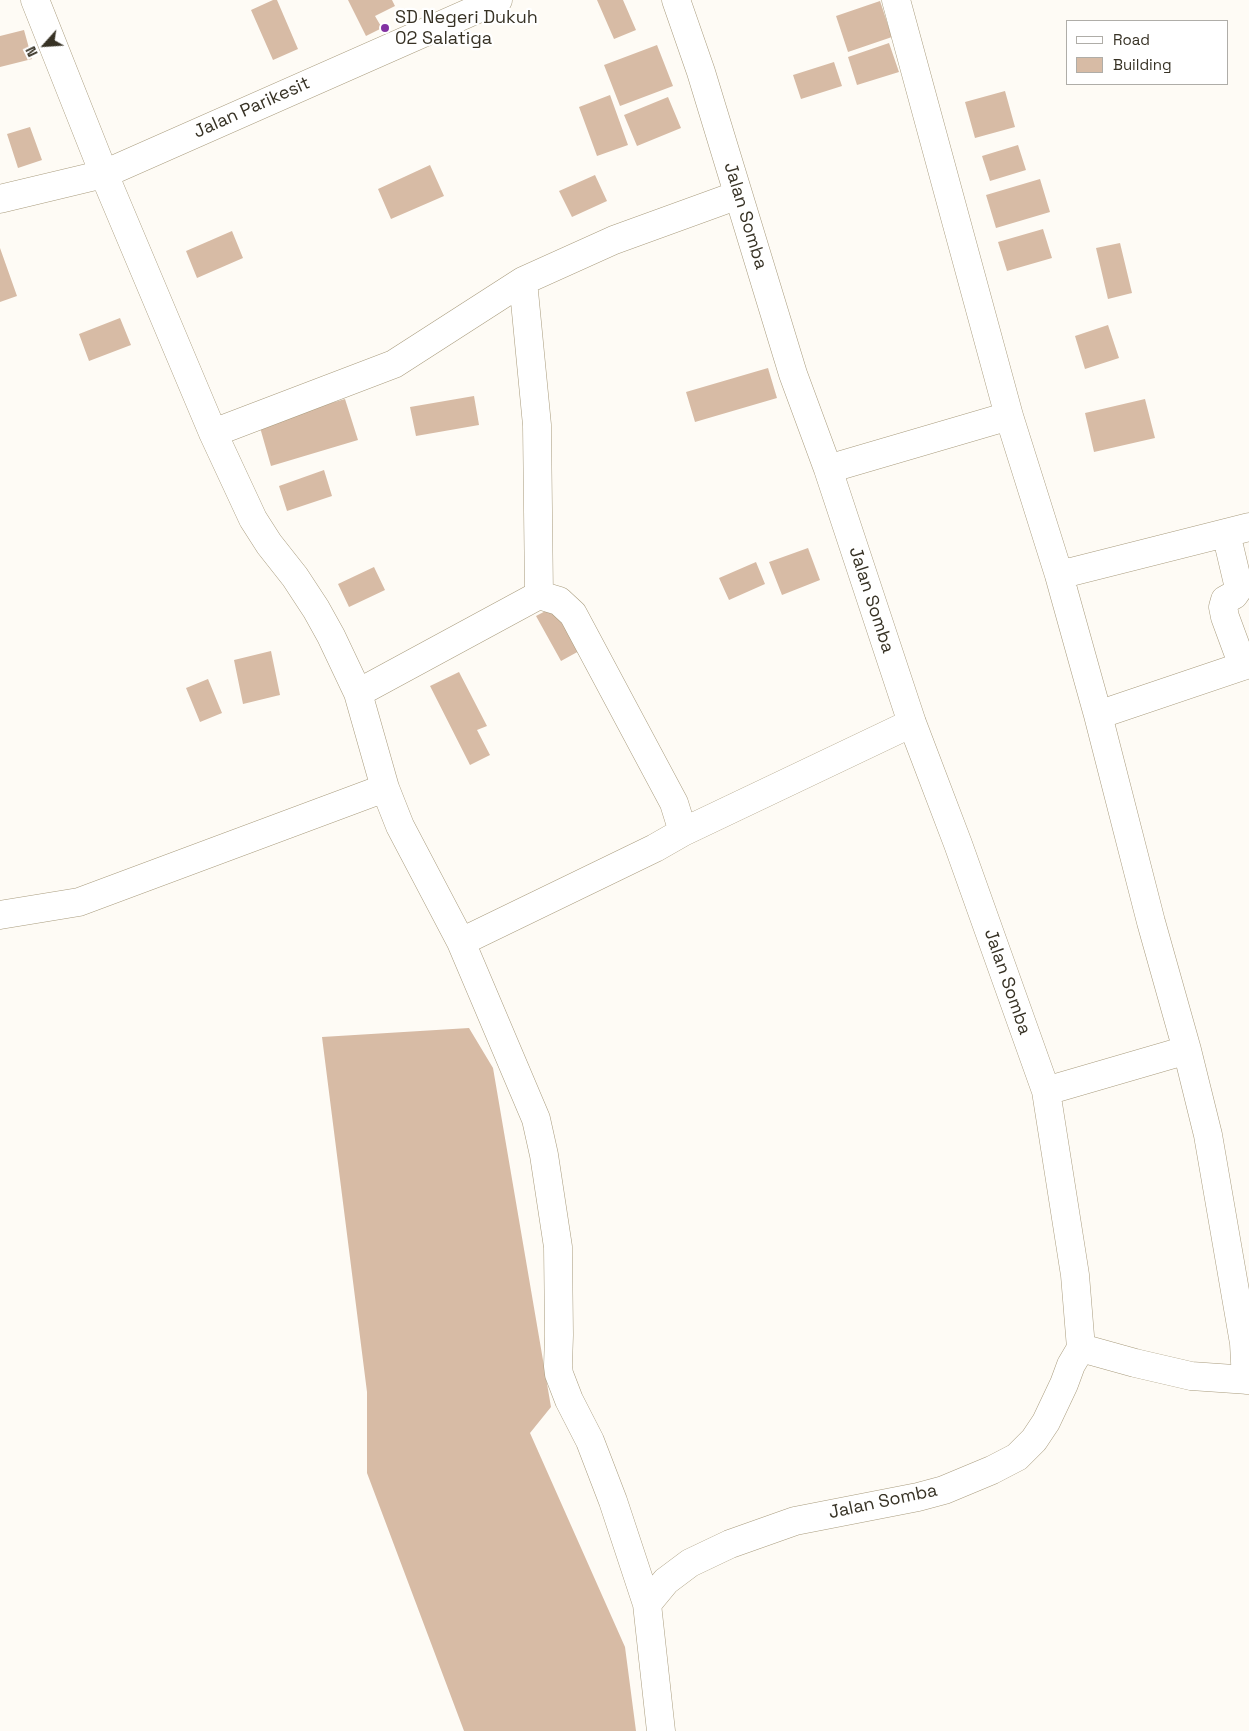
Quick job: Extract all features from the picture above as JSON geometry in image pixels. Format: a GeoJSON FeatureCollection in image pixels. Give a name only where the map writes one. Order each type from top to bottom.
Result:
{"type":"FeatureCollection","features":[{"type":"Feature","properties":{"kind":"street"},"geometry":{"type":"LineString","coordinates":[[35,0],[104,174],[213,433],[253,519],[316,608],[358,693],[386,788],[400,826],[461,942],[536,1119],[544,1155],[558,1248],[559,1374],[569,1400],[590,1442],[613,1501],[647,1604],[661,1731]]}},
{"type":"Feature","properties":{"kind":"street","name":"Jalan Parikesit"},"geometry":{"type":"LineString","coordinates":[[0,199],[104,174],[498,0]]}},
{"type":"Feature","properties":{"kind":"street","name":"Jalan Somba"},"geometry":{"type":"LineString","coordinates":[[647,1604],[666,1581],[690,1563],[730,1544],[795,1521],[918,1497],[944,1490],[992,1470],[1017,1457],[1034,1440],[1046,1422],[1071,1365],[1081,1348],[1075,1275],[1046,1092],[958,844],[912,723],[828,468],[793,374],[701,72],[676,0]]}},
{"type":"Feature","properties":{"kind":"street"},"geometry":{"type":"LineString","coordinates":[[896,0],[1009,416],[1059,575],[1098,715],[1151,922],[1187,1050],[1208,1135],[1244,1343],[1247,1380],[1190,1376],[1135,1364],[1081,1348]]}},
{"type":"Feature","properties":{"kind":"street"},"geometry":{"type":"LineString","coordinates":[[213,433],[394,364],[523,282],[614,240],[738,195]]}},
{"type":"Feature","properties":{"kind":"street"},"geometry":{"type":"LineString","coordinates":[[523,282],[537,425],[539,595]]}},
{"type":"Feature","properties":{"kind":"street"},"geometry":{"type":"LineString","coordinates":[[828,468],[1009,416]]}},
{"type":"Feature","properties":{"kind":"street"},"geometry":{"type":"LineString","coordinates":[[1059,575],[1238,530],[1240,588],[1234,595],[1225,600],[1223,607],[1225,617],[1246,664],[1098,715]]}},
{"type":"Feature","properties":{"kind":"street"},"geometry":{"type":"LineString","coordinates":[[358,693],[539,595],[559,601],[573,614],[674,803],[683,832]]}},
{"type":"Feature","properties":{"kind":"street"},"geometry":{"type":"LineString","coordinates":[[461,942],[655,848],[683,832],[912,723]]}},
{"type":"Feature","properties":{"kind":"street"},"geometry":{"type":"LineString","coordinates":[[0,915],[78,902],[386,788]]}},
{"type":"Feature","properties":{"kind":"street"},"geometry":{"type":"LineString","coordinates":[[1046,1092],[1187,1050]]}},
{"type":"Feature","properties":{"kind":"building"},"geometry":{"type":"Polygon","coordinates":[[[277,0],[298,49],[273,60],[251,10],[277,0]]]}},
{"type":"Feature","properties":{"kind":"building"},"geometry":{"type":"Polygon","coordinates":[[[348,0],[392,0],[395,6],[375,16],[382,28],[366,36],[348,0]]]}},
{"type":"Feature","properties":{"kind":"building"},"geometry":{"type":"Polygon","coordinates":[[[597,0],[623,0],[636,30],[614,39],[597,0]]]}},
{"type":"Feature","properties":{"kind":"building"},"geometry":{"type":"Polygon","coordinates":[[[880,1],[892,37],[848,52],[836,16],[880,1]]]}},
{"type":"Feature","properties":{"kind":"building"},"geometry":{"type":"Polygon","coordinates":[[[24,30],[32,59],[0,67],[0,36],[24,30]]]}},
{"type":"Feature","properties":{"kind":"building"},"geometry":{"type":"Polygon","coordinates":[[[889,43],[899,72],[857,85],[848,57],[889,43]]]}},
{"type":"Feature","properties":{"kind":"building"},"geometry":{"type":"Polygon","coordinates":[[[657,45],[673,86],[620,106],[604,65],[657,45]]]}},
{"type":"Feature","properties":{"kind":"building"},"geometry":{"type":"Polygon","coordinates":[[[834,62],[842,86],[801,99],[793,75],[834,62]]]}},
{"type":"Feature","properties":{"kind":"building"},"geometry":{"type":"Polygon","coordinates":[[[1005,91],[1015,127],[975,138],[965,102],[1005,91]]]}},
{"type":"Feature","properties":{"kind":"building"},"geometry":{"type":"Polygon","coordinates":[[[610,95],[628,145],[597,156],[579,107],[610,95]]]}},
{"type":"Feature","properties":{"kind":"building"},"geometry":{"type":"Polygon","coordinates":[[[668,97],[681,128],[637,146],[624,115],[668,97]]]}},
{"type":"Feature","properties":{"kind":"building"},"geometry":{"type":"Polygon","coordinates":[[[30,127],[42,160],[18,168],[7,134],[30,127]]]}},
{"type":"Feature","properties":{"kind":"building"},"geometry":{"type":"Polygon","coordinates":[[[1018,145],[1026,170],[990,181],[982,156],[1018,145]]]}},
{"type":"Feature","properties":{"kind":"building"},"geometry":{"type":"Polygon","coordinates":[[[430,165],[444,196],[391,219],[378,189],[430,165]]]}},
{"type":"Feature","properties":{"kind":"building"},"geometry":{"type":"Polygon","coordinates":[[[595,175],[607,201],[572,217],[559,191],[595,175]]]}},
{"type":"Feature","properties":{"kind":"building"},"geometry":{"type":"Polygon","coordinates":[[[1040,179],[1050,212],[996,228],[986,195],[1040,179]]]}},
{"type":"Feature","properties":{"kind":"building"},"geometry":{"type":"Polygon","coordinates":[[[1043,229],[1052,258],[1007,271],[998,242],[1043,229]]]}},
{"type":"Feature","properties":{"kind":"building"},"geometry":{"type":"Polygon","coordinates":[[[232,231],[243,258],[197,278],[186,251],[232,231]]]}},
{"type":"Feature","properties":{"kind":"building"},"geometry":{"type":"Polygon","coordinates":[[[1120,243],[1132,293],[1108,299],[1096,248],[1120,243]]]}},
{"type":"Feature","properties":{"kind":"building"},"geometry":{"type":"Polygon","coordinates":[[[0,248],[17,296],[0,302],[0,248]]]}},
{"type":"Feature","properties":{"kind":"building"},"geometry":{"type":"Polygon","coordinates":[[[120,318],[131,345],[89,361],[79,334],[120,318]]]}},
{"type":"Feature","properties":{"kind":"building"},"geometry":{"type":"Polygon","coordinates":[[[1108,325],[1119,358],[1085,369],[1075,336],[1108,325]]]}},
{"type":"Feature","properties":{"kind":"building"},"geometry":{"type":"Polygon","coordinates":[[[768,368],[777,398],[695,422],[686,392],[768,368]]]}},
{"type":"Feature","properties":{"kind":"building"},"geometry":{"type":"Polygon","coordinates":[[[474,396],[479,425],[416,436],[410,407],[474,396]]]}},
{"type":"Feature","properties":{"kind":"building"},"geometry":{"type":"Polygon","coordinates":[[[345,399],[358,440],[271,466],[259,424],[345,399]]]}},
{"type":"Feature","properties":{"kind":"building"},"geometry":{"type":"Polygon","coordinates":[[[1145,399],[1155,438],[1094,452],[1085,413],[1145,399]]]}},
{"type":"Feature","properties":{"kind":"building"},"geometry":{"type":"Polygon","coordinates":[[[324,470],[332,496],[287,511],[279,486],[324,470]]]}},
{"type":"Feature","properties":{"kind":"building"},"geometry":{"type":"Polygon","coordinates":[[[808,548],[820,580],[782,595],[769,562],[808,548]]]}},
{"type":"Feature","properties":{"kind":"building"},"geometry":{"type":"Polygon","coordinates":[[[756,562],[765,584],[729,600],[719,578],[756,562]]]}},
{"type":"Feature","properties":{"kind":"building"},"geometry":{"type":"Polygon","coordinates":[[[374,567],[385,590],[349,607],[338,584],[374,567]]]}},
{"type":"Feature","properties":{"kind":"building"},"geometry":{"type":"Polygon","coordinates":[[[557,605],[581,650],[561,661],[536,616],[557,605]]]}},
{"type":"Feature","properties":{"kind":"building"},"geometry":{"type":"Polygon","coordinates":[[[271,651],[280,695],[243,704],[234,660],[271,651]]]}},
{"type":"Feature","properties":{"kind":"building"},"geometry":{"type":"Polygon","coordinates":[[[459,672],[487,726],[477,730],[490,755],[470,765],[430,686],[459,672]]]}},
{"type":"Feature","properties":{"kind":"building"},"geometry":{"type":"Polygon","coordinates":[[[208,679],[222,713],[200,722],[186,688],[208,679]]]}},
{"type":"Feature","properties":{"kind":"building"},"geometry":{"type":"Polygon","coordinates":[[[469,1028],[493,1068],[551,1407],[530,1433],[625,1647],[636,1731],[464,1731],[367,1473],[367,1392],[322,1037],[469,1028]]]}},
{"type":"Feature","properties":{"kind":"place","name":"SD Negeri Dukuh 02 Salatiga"},"geometry":{"type":"Point","coordinates":[385,28]}}]}
